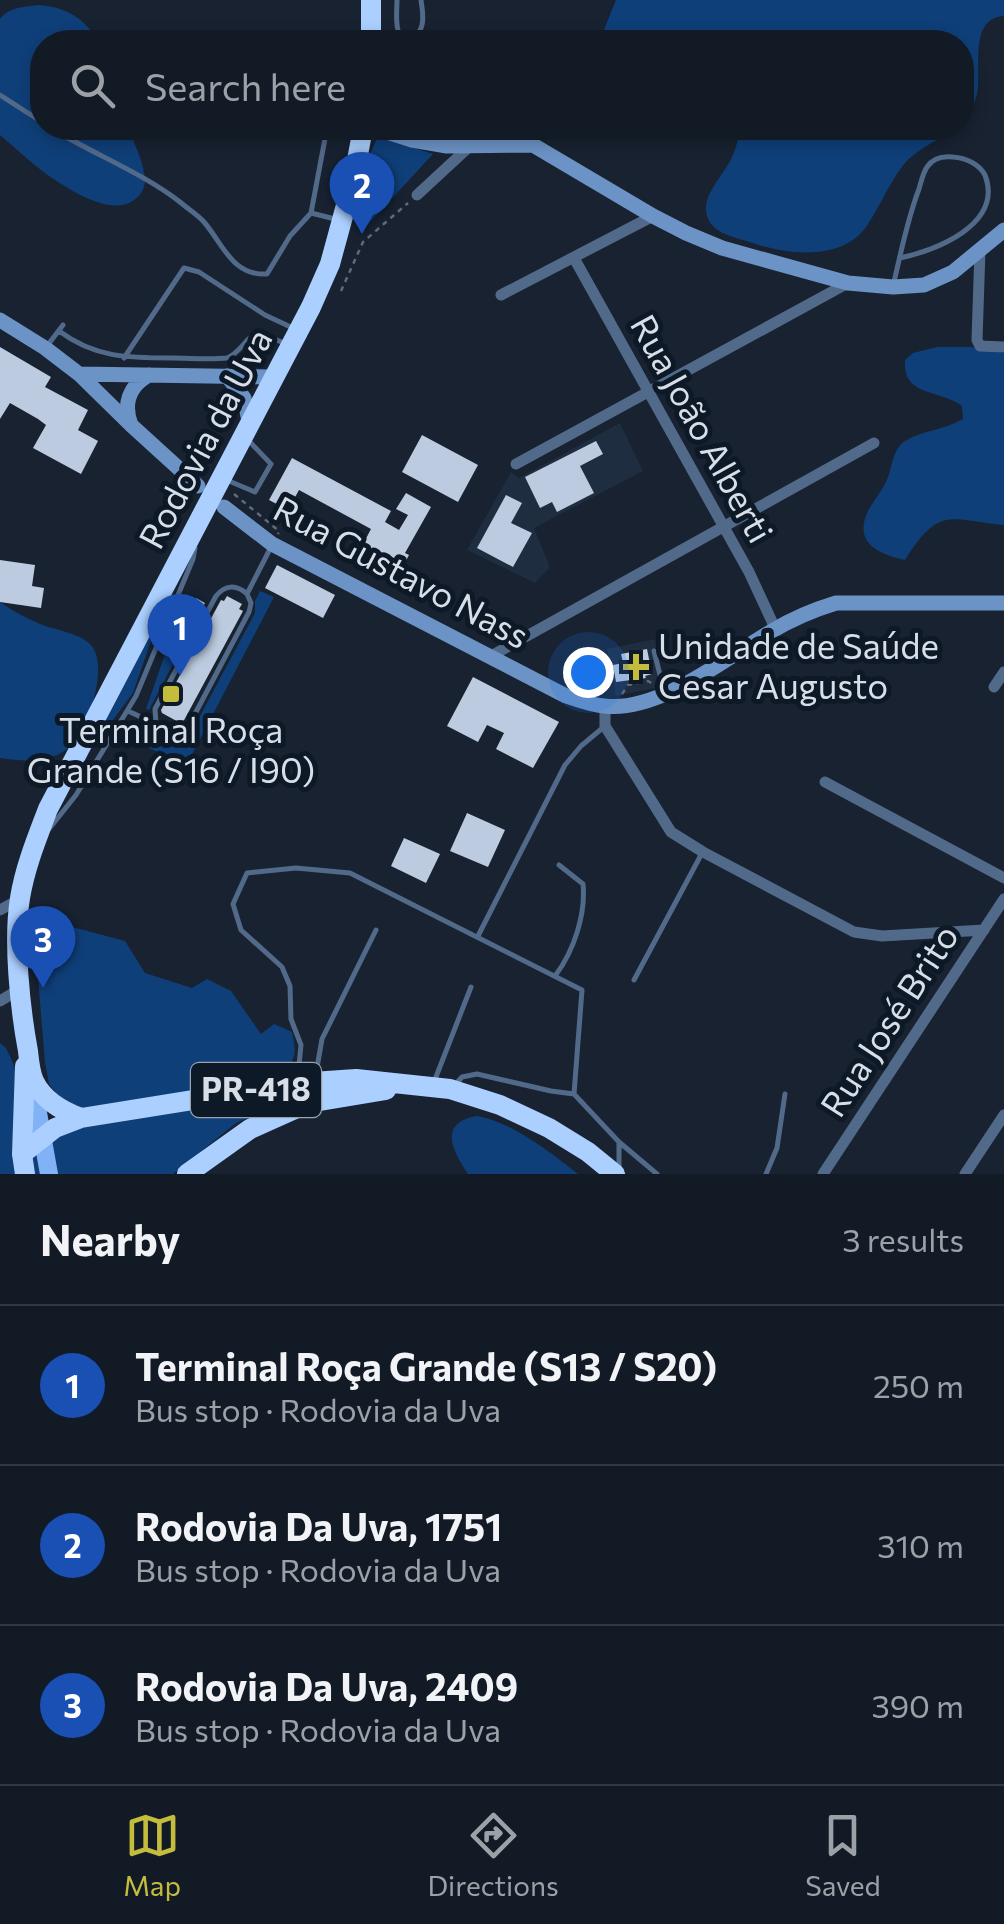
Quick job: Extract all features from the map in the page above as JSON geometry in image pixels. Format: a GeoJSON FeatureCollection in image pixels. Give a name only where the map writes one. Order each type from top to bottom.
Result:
{"type":"FeatureCollection","features":[{"type":"Feature","properties":{"kind":"highway"},"geometry":{"type":"LineString","coordinates":[[371,0],[371,30]]}},
{"type":"Feature","properties":{"kind":"highway","name":"Rodovia da Uva"},"geometry":{"type":"LineString","coordinates":[[32,1078],[9,923],[20,899],[32,852],[48,810],[199,522],[230,481],[247,431],[330,264],[360,140]]}},
{"type":"Feature","properties":{"kind":"highway"},"geometry":{"type":"LineString","coordinates":[[24,1164],[26,1039]]}},
{"type":"Feature","properties":{"kind":"highway"},"geometry":{"type":"LineString","coordinates":[[32,1078],[58,1108],[81,1118]]}},
{"type":"Feature","properties":{"kind":"highway","name":"PR-418"},"geometry":{"type":"LineString","coordinates":[[43,1136],[81,1118],[306,1082],[356,1079],[441,1088],[500,1105],[549,1128],[617,1174]]}},
{"type":"Feature","properties":{"kind":"highway","name":"PR-418"},"geometry":{"type":"LineString","coordinates":[[187,1174],[250,1130],[308,1103],[372,1091],[441,1088]]}},
{"type":"Feature","properties":{"kind":"highway"},"geometry":{"type":"LineString","coordinates":[[24,1164],[43,1136]]}},
{"type":"Feature","properties":{"kind":"main road"},"geometry":{"type":"LineString","coordinates":[[412,140],[446,146],[533,145],[653,216],[722,248],[848,282],[893,287],[924,285],[953,272],[1004,230]]}},
{"type":"Feature","properties":{"kind":"main road"},"geometry":{"type":"LineString","coordinates":[[0,320],[79,374],[198,486]]}},
{"type":"Feature","properties":{"kind":"main road"},"geometry":{"type":"LineString","coordinates":[[104,399],[123,367]]}},
{"type":"Feature","properties":{"kind":"main road"},"geometry":{"type":"LineString","coordinates":[[79,374],[123,367],[149,375],[274,377]]}},
{"type":"Feature","properties":{"kind":"main road"},"geometry":{"type":"LineString","coordinates":[[104,399],[133,387],[149,375]]}},
{"type":"Feature","properties":{"kind":"main road"},"geometry":{"type":"LineString","coordinates":[[227,376],[244,398],[247,431]]}},
{"type":"Feature","properties":{"kind":"main road"},"geometry":{"type":"LineString","coordinates":[[131,425],[126,406],[133,387]]}},
{"type":"Feature","properties":{"kind":"main road","name":"Rua Gustavo Nass"},"geometry":{"type":"LineString","coordinates":[[224,507],[272,544],[566,696],[613,706]]}},
{"type":"Feature","properties":{"kind":"main road"},"geometry":{"type":"LineString","coordinates":[[613,706],[637,704],[673,692],[775,628],[810,610],[836,603],[1004,604]]}},
{"type":"Feature","properties":{"kind":"main road","name":"Rodovia da Uva"},"geometry":{"type":"LineString","coordinates":[[32,1078],[49,1174]]}},
{"type":"Feature","properties":{"kind":"street"},"geometry":{"type":"LineString","coordinates":[[417,195],[470,146]]}},
{"type":"Feature","properties":{"kind":"street"},"geometry":{"type":"LineString","coordinates":[[502,295],[653,216]]}},
{"type":"Feature","properties":{"kind":"street"},"geometry":{"type":"LineString","coordinates":[[980,250],[977,340],[986,348],[1004,347]]}},
{"type":"Feature","properties":{"kind":"street","name":"Rua João Alberti"},"geometry":{"type":"LineString","coordinates":[[574,258],[775,628]]}},
{"type":"Feature","properties":{"kind":"street"},"geometry":{"type":"LineString","coordinates":[[516,464],[848,282]]}},
{"type":"Feature","properties":{"kind":"street"},"geometry":{"type":"LineString","coordinates":[[490,656],[874,443]]}},
{"type":"Feature","properties":{"kind":"street"},"geometry":{"type":"LineString","coordinates":[[994,687],[1004,672]]}},
{"type":"Feature","properties":{"kind":"street"},"geometry":{"type":"LineString","coordinates":[[613,706],[605,726],[672,832],[702,852],[854,932],[882,936],[984,930]]}},
{"type":"Feature","properties":{"kind":"street"},"geometry":{"type":"LineString","coordinates":[[825,782],[1004,878]]}},
{"type":"Feature","properties":{"kind":"street"},"geometry":{"type":"LineString","coordinates":[[0,910],[20,899]]}},
{"type":"Feature","properties":{"kind":"street","name":"Rua José Brito"},"geometry":{"type":"LineString","coordinates":[[823,1174],[1002,906]]}},
{"type":"Feature","properties":{"kind":"street"},"geometry":{"type":"LineString","coordinates":[[0,1000],[20,990]]}},
{"type":"Feature","properties":{"kind":"street"},"geometry":{"type":"LineString","coordinates":[[965,1174],[1004,1115]]}},
{"type":"Feature","properties":{"kind":"lane"},"geometry":{"type":"LineString","coordinates":[[397,0],[398,30]]}},
{"type":"Feature","properties":{"kind":"lane"},"geometry":{"type":"LineString","coordinates":[[420,0],[420,30]]}},
{"type":"Feature","properties":{"kind":"lane"},"geometry":{"type":"LineString","coordinates":[[0,95],[30,114]]}},
{"type":"Feature","properties":{"kind":"lane"},"geometry":{"type":"LineString","coordinates":[[70,140],[158,185],[203,220],[232,262],[255,274],[267,274],[290,236],[311,213],[325,140]]}},
{"type":"Feature","properties":{"kind":"lane"},"geometry":{"type":"LineString","coordinates":[[893,287],[912,206],[928,165],[942,156],[965,158],[983,172],[990,187],[989,208],[979,222],[928,252],[900,258]]}},
{"type":"Feature","properties":{"kind":"lane"},"geometry":{"type":"LineString","coordinates":[[311,213],[342,220]]}},
{"type":"Feature","properties":{"kind":"lane"},"geometry":{"type":"LineString","coordinates":[[123,367],[181,270],[188,267],[295,339]]}},
{"type":"Feature","properties":{"kind":"lane"},"geometry":{"type":"LineString","coordinates":[[51,352],[61,328],[69,338],[123,367],[227,358],[259,334],[295,339]]}},
{"type":"Feature","properties":{"kind":"lane"},"geometry":{"type":"LineString","coordinates":[[51,352],[69,338]]}},
{"type":"Feature","properties":{"kind":"lane"},"geometry":{"type":"LineString","coordinates":[[230,481],[256,492],[271,464],[247,431]]}},
{"type":"Feature","properties":{"kind":"lane"},"geometry":{"type":"LineString","coordinates":[[32,852],[76,795],[128,711],[193,559],[199,522]]}},
{"type":"Feature","properties":{"kind":"lane"},"geometry":{"type":"LineString","coordinates":[[247,594],[272,544]]}},
{"type":"Feature","properties":{"kind":"lane"},"geometry":{"type":"LineString","coordinates":[[128,711],[156,724],[167,734],[188,727],[250,612],[247,594],[237,587],[225,588],[216,596],[156,709],[156,724]]}},
{"type":"Feature","properties":{"kind":"lane"},"geometry":{"type":"LineString","coordinates":[[654,650],[665,694]]}},
{"type":"Feature","properties":{"kind":"lane"},"geometry":{"type":"LineString","coordinates":[[478,936],[565,766],[580,746],[605,726]]}},
{"type":"Feature","properties":{"kind":"lane"},"geometry":{"type":"LineString","coordinates":[[634,980],[702,852]]}},
{"type":"Feature","properties":{"kind":"lane"},"geometry":{"type":"LineString","coordinates":[[555,976],[564,964],[585,905],[583,884],[559,864]]}},
{"type":"Feature","properties":{"kind":"lane"},"geometry":{"type":"LineString","coordinates":[[306,1082],[301,1044],[291,1020],[290,986],[282,967],[241,930],[233,904],[247,873],[296,868],[350,873],[582,990],[574,1094]]}},
{"type":"Feature","properties":{"kind":"lane"},"geometry":{"type":"LineString","coordinates":[[306,1082],[322,1039],[376,930]]}},
{"type":"Feature","properties":{"kind":"lane"},"geometry":{"type":"LineString","coordinates":[[441,1088],[471,987]]}},
{"type":"Feature","properties":{"kind":"lane"},"geometry":{"type":"LineString","coordinates":[[441,1088],[477,1074],[574,1094],[618,1142],[657,1174]]}},
{"type":"Feature","properties":{"kind":"lane"},"geometry":{"type":"LineString","coordinates":[[766,1174],[778,1148],[786,1094]]}},
{"type":"Feature","properties":{"kind":"lane"},"geometry":{"type":"LineString","coordinates":[[617,1174],[618,1142]]}},
{"type":"Feature","properties":{"kind":"path"},"geometry":{"type":"LineString","coordinates":[[341,291],[364,242],[417,195]]}},
{"type":"Feature","properties":{"kind":"path"},"geometry":{"type":"LineString","coordinates":[[230,481],[234,494],[279,531],[272,544]]}},
{"type":"Feature","properties":{"kind":"path"},"geometry":{"type":"LineString","coordinates":[[613,706],[628,685],[638,682],[660,686],[665,694]]}},
{"type":"Feature","properties":{"kind":"shaded area"},"geometry":{"type":"Polygon","coordinates":[[[616,0],[1004,0],[1004,16],[993,19],[981,35],[974,103],[974,30],[604,30],[616,0]]]}},
{"type":"Feature","properties":{"kind":"shaded area"},"geometry":{"type":"Polygon","coordinates":[[[22,7],[58,8],[74,15],[90,30],[30,30],[30,140],[133,140],[145,180],[134,200],[105,204],[73,191],[40,170],[0,135],[0,19],[22,7]]]}},
{"type":"Feature","properties":{"kind":"shaded area"},"geometry":{"type":"Polygon","coordinates":[[[376,140],[390,140],[433,154],[360,233],[370,154],[376,140]]]}},
{"type":"Feature","properties":{"kind":"shaded area"},"geometry":{"type":"Polygon","coordinates":[[[737,140],[936,140],[907,161],[855,238],[826,251],[810,252],[761,246],[726,235],[711,223],[706,211],[708,197],[737,140]]]}},
{"type":"Feature","properties":{"kind":"shaded area"},"geometry":{"type":"Polygon","coordinates":[[[937,347],[971,347],[1004,353],[1004,525],[946,520],[927,531],[905,560],[870,545],[865,520],[900,445],[963,419],[962,406],[916,386],[906,372],[905,360],[913,353],[937,347]]]}},
{"type":"Feature","properties":{"kind":"shaded area"},"geometry":{"type":"Polygon","coordinates":[[[620,423],[643,471],[534,528],[550,567],[535,583],[467,550],[511,472],[519,478],[620,423]]]}},
{"type":"Feature","properties":{"kind":"shaded area"},"geometry":{"type":"Polygon","coordinates":[[[260,591],[274,597],[186,766],[133,740],[137,731],[171,741],[191,733],[255,613],[260,591]]]}},
{"type":"Feature","properties":{"kind":"shaded area"},"geometry":{"type":"Polygon","coordinates":[[[0,602],[40,624],[80,637],[96,654],[97,682],[89,714],[75,741],[52,757],[0,758],[0,602]]]}},
{"type":"Feature","properties":{"kind":"shaded area"},"geometry":{"type":"Polygon","coordinates":[[[159,618],[133,693],[90,751],[159,618]]]}},
{"type":"Feature","properties":{"kind":"shaded area","name":"Unidade de Saúde Cesar Augusto"},"geometry":{"type":"Polygon","coordinates":[[[655,639],[665,686],[616,696],[607,649],[655,639]]]}},
{"type":"Feature","properties":{"kind":"shaded area"},"geometry":{"type":"Polygon","coordinates":[[[165,654],[175,660],[149,710],[146,709],[165,654]]]}},
{"type":"Feature","properties":{"kind":"shaded area"},"geometry":{"type":"Polygon","coordinates":[[[46,920],[125,941],[145,973],[192,988],[207,979],[231,991],[261,1034],[274,1024],[292,1032],[293,1059],[273,1078],[82,1109],[63,1103],[49,1084],[45,1062],[34,930],[46,920]]]}},
{"type":"Feature","properties":{"kind":"shaded area"},"geometry":{"type":"Polygon","coordinates":[[[0,1043],[13,1063],[42,1174],[0,1174],[0,1043]]]}},
{"type":"Feature","properties":{"kind":"shaded area"},"geometry":{"type":"Polygon","coordinates":[[[285,1091],[312,1092],[236,1123],[173,1174],[57,1174],[50,1135],[76,1125],[285,1091]]]}},
{"type":"Feature","properties":{"kind":"shaded area"},"geometry":{"type":"Polygon","coordinates":[[[477,1116],[517,1131],[578,1174],[468,1174],[457,1156],[453,1131],[477,1116]]]}},
{"type":"Feature","properties":{"kind":"building"},"geometry":{"type":"Polygon","coordinates":[[[0,347],[51,377],[45,387],[88,410],[78,430],[98,441],[81,474],[33,448],[46,425],[38,419],[10,403],[0,419],[0,347]]]}},
{"type":"Feature","properties":{"kind":"building"},"geometry":{"type":"Polygon","coordinates":[[[422,435],[478,465],[458,502],[402,472],[422,435]]]}},
{"type":"Feature","properties":{"kind":"building"},"geometry":{"type":"Polygon","coordinates":[[[596,441],[603,454],[580,466],[594,493],[557,512],[552,502],[540,508],[525,477],[596,441]]]}},
{"type":"Feature","properties":{"kind":"building"},"geometry":{"type":"Polygon","coordinates":[[[292,458],[391,511],[385,522],[399,530],[408,515],[396,509],[406,493],[431,507],[405,553],[409,555],[401,570],[361,548],[371,529],[299,490],[288,510],[269,500],[292,458]]]}},
{"type":"Feature","properties":{"kind":"building"},"geometry":{"type":"Polygon","coordinates":[[[506,495],[522,503],[511,523],[532,533],[513,567],[477,548],[506,495]]]}},
{"type":"Feature","properties":{"kind":"building"},"geometry":{"type":"Polygon","coordinates":[[[0,560],[35,565],[32,586],[44,588],[41,608],[0,602],[0,560]]]}},
{"type":"Feature","properties":{"kind":"building"},"geometry":{"type":"Polygon","coordinates":[[[277,565],[335,595],[323,618],[265,588],[277,565]]]}},
{"type":"Feature","properties":{"kind":"building"},"geometry":{"type":"Polygon","coordinates":[[[227,596],[242,604],[239,609],[243,611],[182,724],[161,710],[221,600],[227,596]]]}},
{"type":"Feature","properties":{"kind":"building"},"geometry":{"type":"Polygon","coordinates":[[[196,598],[205,603],[175,659],[165,654],[196,598]]]}},
{"type":"Feature","properties":{"kind":"building"},"geometry":{"type":"Polygon","coordinates":[[[647,649],[652,674],[616,682],[613,665],[623,663],[621,654],[647,649]]]}},
{"type":"Feature","properties":{"kind":"building"},"geometry":{"type":"Polygon","coordinates":[[[473,677],[559,722],[533,768],[496,749],[504,733],[487,725],[478,742],[447,726],[473,677]]]}},
{"type":"Feature","properties":{"kind":"building"},"geometry":{"type":"Polygon","coordinates":[[[467,813],[505,830],[488,867],[450,851],[467,813]]]}},
{"type":"Feature","properties":{"kind":"building"},"geometry":{"type":"Polygon","coordinates":[[[404,838],[440,854],[426,883],[391,866],[404,838]]]}},
{"type":"Feature","properties":{"kind":"place","name":"Rodovia Da Uva, 1751"},"geometry":{"type":"Point","coordinates":[362,234]}},
{"type":"Feature","properties":{"kind":"place","name":"Unidade de Saúde Cesar Augusto"},"geometry":{"type":"Point","coordinates":[636,667]}},
{"type":"Feature","properties":{"kind":"place","name":"Terminal Roça Grande (S13 / S20)"},"geometry":{"type":"Point","coordinates":[180,676]}},
{"type":"Feature","properties":{"kind":"place","name":"Terminal Roça Grande (S16 / I90)"},"geometry":{"type":"Point","coordinates":[171,694]}},
{"type":"Feature","properties":{"kind":"place","name":"Rodovia Da Uva, 2409"},"geometry":{"type":"Point","coordinates":[43,988]}}]}
